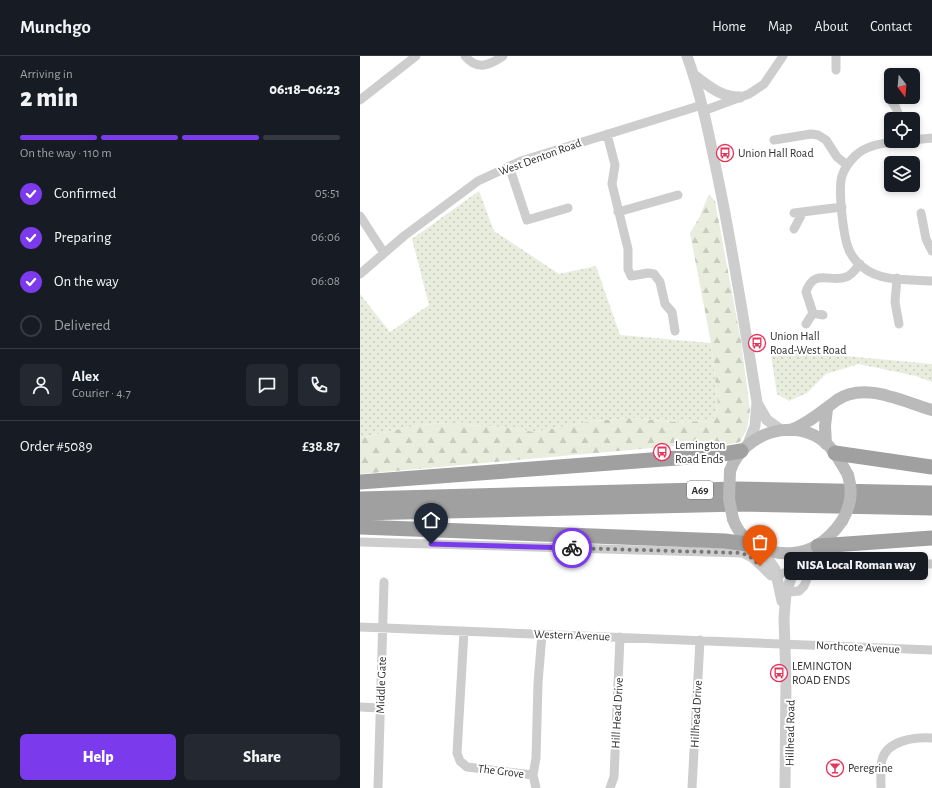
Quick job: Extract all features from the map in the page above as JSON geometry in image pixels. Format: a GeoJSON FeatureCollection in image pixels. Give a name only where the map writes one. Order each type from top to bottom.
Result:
{"type":"FeatureCollection","features":[{"type":"Feature","properties":{"kind":"highway"},"geometry":{"type":"LineString","coordinates":[[360,482],[717,456],[745,448]]}},
{"type":"Feature","properties":{"kind":"highway"},"geometry":{"type":"LineString","coordinates":[[831,449],[932,467]]}},
{"type":"Feature","properties":{"kind":"highway","name":"A69"},"geometry":{"type":"LineString","coordinates":[[360,499],[737,489],[932,493]]}},
{"type":"Feature","properties":{"kind":"highway","name":"A69"},"geometry":{"type":"LineString","coordinates":[[360,513],[741,504],[932,508]]}},
{"type":"Feature","properties":{"kind":"highway"},"geometry":{"type":"LineString","coordinates":[[360,527],[725,541],[757,546]]}},
{"type":"Feature","properties":{"kind":"highway"},"geometry":{"type":"LineString","coordinates":[[816,547],[932,538]]}},
{"type":"Feature","properties":{"kind":"main road"},"geometry":{"type":"LineString","coordinates":[[827,409],[825,426],[831,449],[848,475],[851,487],[851,501],[842,520],[827,539],[816,547],[781,554],[757,546],[742,534],[733,519],[729,499],[730,471],[745,448],[764,435],[805,424],[843,396],[862,392],[874,393],[932,410]]}},
{"type":"Feature","properties":{"kind":"main road"},"geometry":{"type":"LineString","coordinates":[[785,430],[808,434],[831,449]]}},
{"type":"Feature","properties":{"kind":"street"},"geometry":{"type":"LineString","coordinates":[[360,100],[416,56]]}},
{"type":"Feature","properties":{"kind":"street"},"geometry":{"type":"LineString","coordinates":[[465,56],[468,60],[479,66],[490,65],[503,56]]}},
{"type":"Feature","properties":{"kind":"street"},"geometry":{"type":"LineString","coordinates":[[687,56],[703,108],[729,231],[757,402],[755,426],[745,448]]}},
{"type":"Feature","properties":{"kind":"street","name":"West Denton Road"},"geometry":{"type":"LineString","coordinates":[[360,274],[404,236],[478,181],[509,166],[607,134],[740,97],[764,84],[783,56]]}},
{"type":"Feature","properties":{"kind":"street"},"geometry":{"type":"LineString","coordinates":[[836,56],[836,70]]}},
{"type":"Feature","properties":{"kind":"street"},"geometry":{"type":"LineString","coordinates":[[694,76],[717,92],[729,97],[740,97]]}},
{"type":"Feature","properties":{"kind":"street"},"geometry":{"type":"LineString","coordinates":[[607,134],[615,165],[612,184],[628,249],[628,269],[631,276],[648,273],[654,274],[660,282],[666,304],[672,312],[675,330]]}},
{"type":"Feature","properties":{"kind":"street"},"geometry":{"type":"LineString","coordinates":[[774,140],[810,134],[818,135],[826,140],[837,157],[847,165]]}},
{"type":"Feature","properties":{"kind":"street"},"geometry":{"type":"LineString","coordinates":[[920,139],[932,138]]}},
{"type":"Feature","properties":{"kind":"street"},"geometry":{"type":"LineString","coordinates":[[884,144],[875,145],[856,155],[847,165],[842,175],[840,186],[847,243],[850,251],[860,264],[873,274],[883,277],[932,281]]}},
{"type":"Feature","properties":{"kind":"street"},"geometry":{"type":"LineString","coordinates":[[509,166],[527,220],[568,208]]}},
{"type":"Feature","properties":{"kind":"street"},"geometry":{"type":"LineString","coordinates":[[618,212],[678,195]]}},
{"type":"Feature","properties":{"kind":"street"},"geometry":{"type":"LineString","coordinates":[[794,229],[798,212],[842,207]]}},
{"type":"Feature","properties":{"kind":"street"},"geometry":{"type":"LineString","coordinates":[[921,213],[926,239],[932,251]]}},
{"type":"Feature","properties":{"kind":"street"},"geometry":{"type":"LineString","coordinates":[[360,216],[384,253]]}},
{"type":"Feature","properties":{"kind":"street"},"geometry":{"type":"LineString","coordinates":[[813,313],[806,292],[812,282],[822,277],[835,279],[848,276],[860,264]]}},
{"type":"Feature","properties":{"kind":"street"},"geometry":{"type":"LineString","coordinates":[[897,278],[895,302],[899,324]]}},
{"type":"Feature","properties":{"kind":"street"},"geometry":{"type":"LineString","coordinates":[[813,313],[823,315]]}},
{"type":"Feature","properties":{"kind":"street"},"geometry":{"type":"LineString","coordinates":[[806,324],[813,313]]}},
{"type":"Feature","properties":{"kind":"street"},"geometry":{"type":"LineString","coordinates":[[757,402],[767,420],[785,430]]}},
{"type":"Feature","properties":{"kind":"street"},"geometry":{"type":"LineString","coordinates":[[360,542],[742,553],[752,558],[768,575],[776,576],[794,570]]}},
{"type":"Feature","properties":{"kind":"street","name":"Hillhead Road"},"geometry":{"type":"LineString","coordinates":[[757,546],[772,563],[784,593]]}},
{"type":"Feature","properties":{"kind":"street","name":"Hillhead Road"},"geometry":{"type":"LineString","coordinates":[[785,788],[786,679],[784,593],[794,570],[816,547]]}},
{"type":"Feature","properties":{"kind":"street"},"geometry":{"type":"LineString","coordinates":[[784,593],[794,593],[802,589],[814,562],[823,559],[932,564]]}},
{"type":"Feature","properties":{"kind":"street","name":"Middle Gate"},"geometry":{"type":"LineString","coordinates":[[378,788],[384,582]]}},
{"type":"Feature","properties":{"kind":"street","name":"Western Avenue"},"geometry":{"type":"LineString","coordinates":[[360,627],[784,644]]}},
{"type":"Feature","properties":{"kind":"street","name":"The Grove"},"geometry":{"type":"LineString","coordinates":[[464,631],[457,753],[460,761],[468,767],[533,775],[536,758],[542,634]]}},
{"type":"Feature","properties":{"kind":"street","name":"Hill Head Drive"},"geometry":{"type":"LineString","coordinates":[[610,788],[614,777],[620,637]]}},
{"type":"Feature","properties":{"kind":"street","name":"Hillhead Drive"},"geometry":{"type":"LineString","coordinates":[[692,788],[700,640]]}},
{"type":"Feature","properties":{"kind":"street","name":"Northcote Avenue"},"geometry":{"type":"LineString","coordinates":[[784,644],[932,650]]}},
{"type":"Feature","properties":{"kind":"street","name":"Hillhead Road"},"geometry":{"type":"LineString","coordinates":[[786,679],[791,696],[790,788]]}},
{"type":"Feature","properties":{"kind":"street"},"geometry":{"type":"LineString","coordinates":[[360,707],[380,708]]}},
{"type":"Feature","properties":{"kind":"street"},"geometry":{"type":"LineString","coordinates":[[881,788],[882,759],[890,748],[906,739],[932,738]]}},
{"type":"Feature","properties":{"kind":"street"},"geometry":{"type":"LineString","coordinates":[[533,775],[536,788]]}},
{"type":"Feature","properties":{"kind":"green space"},"geometry":{"type":"Polygon","coordinates":[[[479,191],[494,231],[559,274],[596,266],[620,335],[711,343],[718,404],[713,421],[672,422],[632,418],[593,421],[535,432],[501,427],[469,425],[460,422],[419,425],[360,438],[360,294],[390,332],[429,305],[412,239],[479,191]]]}},
{"type":"Feature","properties":{"kind":"green space"},"geometry":{"type":"Polygon","coordinates":[[[709,194],[715,201],[741,341],[750,410],[747,429],[740,442],[717,447],[675,446],[360,474],[360,438],[419,425],[460,422],[469,425],[501,427],[535,432],[593,421],[632,418],[672,422],[713,421],[718,404],[711,343],[690,233],[699,218],[709,194]]]}},
{"type":"Feature","properties":{"kind":"green space"},"geometry":{"type":"Polygon","coordinates":[[[770,349],[932,364],[932,382],[916,376],[859,364],[826,374],[807,393],[789,401],[777,394],[770,349]]]}},
{"type":"Feature","properties":{"kind":"way so far"},"geometry":{"type":"LineString","coordinates":[[572,548],[742,553],[752,558],[760,566]]}},
{"type":"Feature","properties":{"kind":"place","name":"Union Hall Road"},"geometry":{"type":"Point","coordinates":[725,153]}},
{"type":"Feature","properties":{"kind":"place","name":"Union Hall Road-West Road"},"geometry":{"type":"Point","coordinates":[757,343]}},
{"type":"Feature","properties":{"kind":"place","name":"Lemington Road Ends"},"geometry":{"type":"Point","coordinates":[662,452]}},
{"type":"Feature","properties":{"kind":"place","name":"NISA Local Roman way"},"geometry":{"type":"Point","coordinates":[760,566]}},
{"type":"Feature","properties":{"kind":"place","name":"LEMINGTON ROAD ENDS"},"geometry":{"type":"Point","coordinates":[779,673]}},
{"type":"Feature","properties":{"kind":"place","name":"Peregrine"},"geometry":{"type":"Point","coordinates":[835,768]}},
{"type":"Feature","properties":{"kind":"route"},"geometry":{"type":"LineString","coordinates":[[431,544],[572,548]]}}]}
